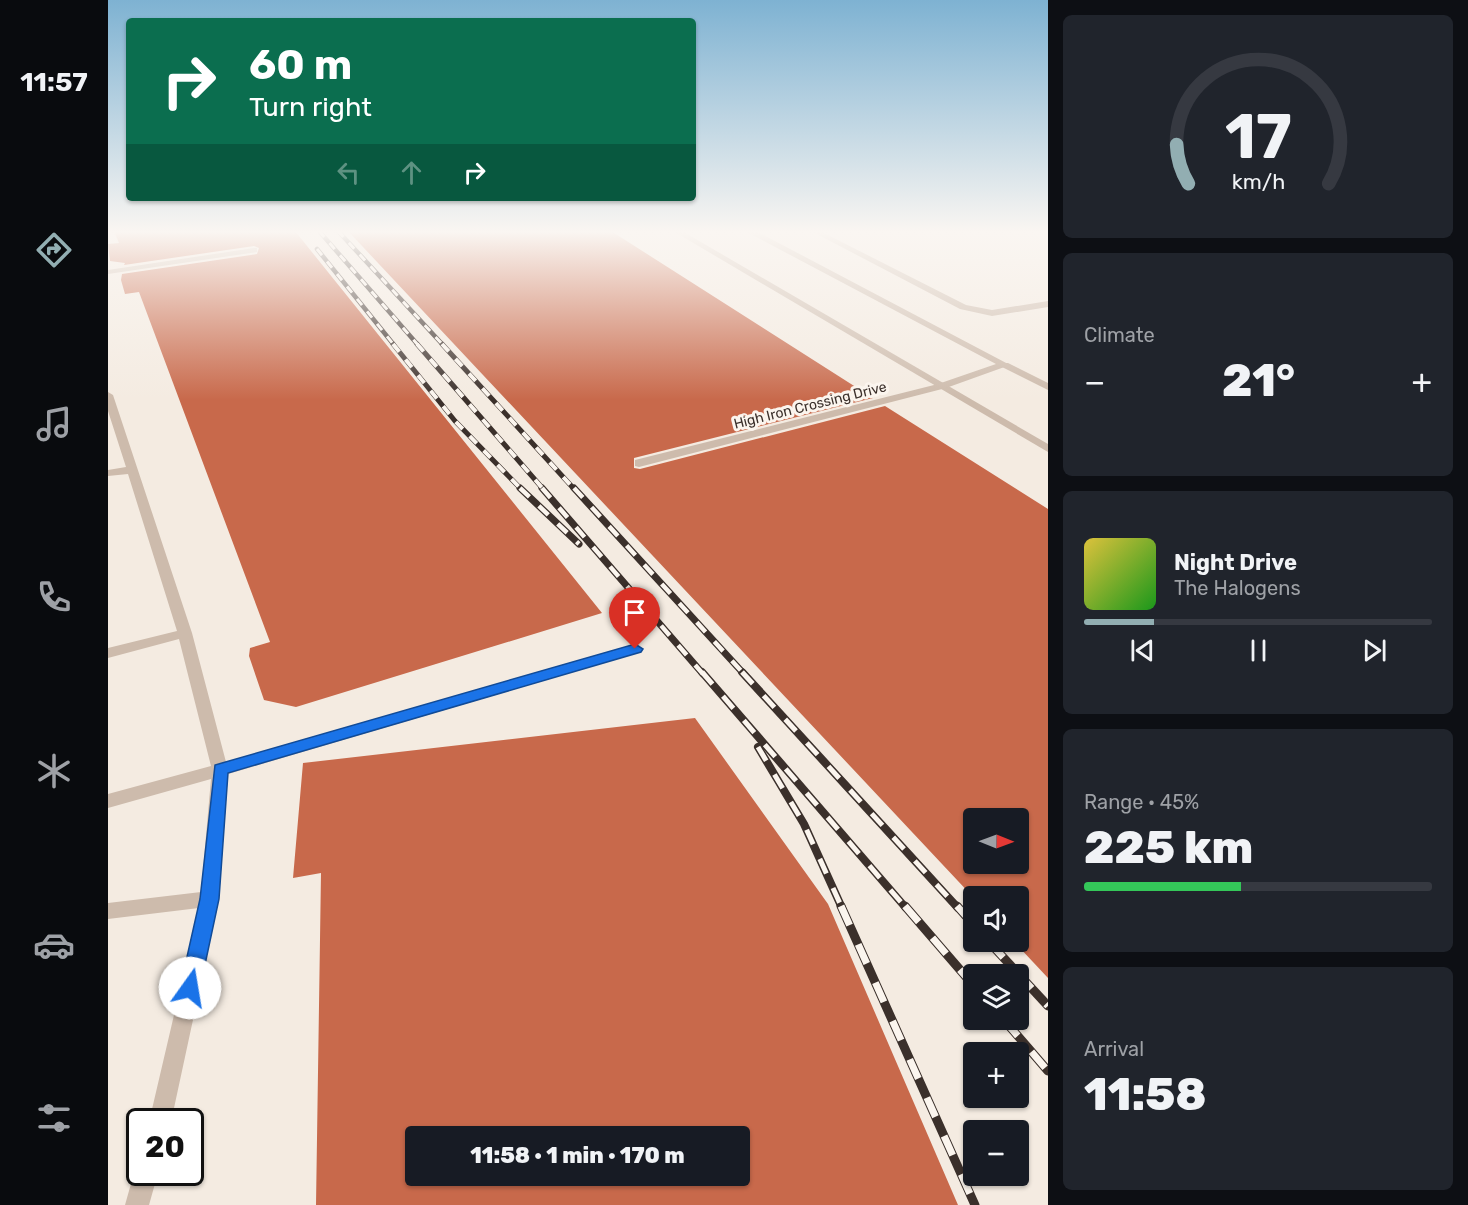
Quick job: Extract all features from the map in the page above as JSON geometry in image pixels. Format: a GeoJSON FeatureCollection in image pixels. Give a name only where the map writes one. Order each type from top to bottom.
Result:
{"type":"FeatureCollection","features":[{"type":"Feature","properties":{"kind":"street"},"geometry":{"type":"LineString","coordinates":[[856,287],[1005,365]]}},
{"type":"Feature","properties":{"kind":"street","name":"High Iron Crossing Drive"},"geometry":{"type":"LineString","coordinates":[[639,463],[942,386],[987,373],[1005,365]]}},
{"type":"Feature","properties":{"kind":"lane"},"geometry":{"type":"LineString","coordinates":[[773,287],[1048,449]]}},
{"type":"Feature","properties":{"kind":"lane"},"geometry":{"type":"LineString","coordinates":[[924,287],[963,307],[992,313],[1048,304]]}},
{"type":"Feature","properties":{"kind":"lane"},"geometry":{"type":"LineString","coordinates":[[1005,365],[1048,387]]}},
{"type":"Feature","properties":{"kind":"lane"},"geometry":{"type":"LineString","coordinates":[[108,395],[185,633],[220,770],[210,899],[163,1108]]}},
{"type":"Feature","properties":{"kind":"lane"},"geometry":{"type":"LineString","coordinates":[[108,473],[132,470]]}},
{"type":"Feature","properties":{"kind":"lane"},"geometry":{"type":"LineString","coordinates":[[108,653],[185,633]]}},
{"type":"Feature","properties":{"kind":"lane"},"geometry":{"type":"LineString","coordinates":[[108,801],[635,649]]}},
{"type":"Feature","properties":{"kind":"lane"},"geometry":{"type":"LineString","coordinates":[[108,911],[210,899]]}},
{"type":"Feature","properties":{"kind":"lane"},"geometry":{"type":"LineString","coordinates":[[137,1205],[142,1186]]}},
{"type":"Feature","properties":{"kind":"building"},"geometry":{"type":"Polygon","coordinates":[[[123,287],[340,287],[602,613],[296,707],[264,700],[249,656],[250,648],[270,642],[139,292],[125,294],[123,287]]]}},
{"type":"Feature","properties":{"kind":"building"},"geometry":{"type":"Polygon","coordinates":[[[401,287],[699,287],[873,398],[634,458],[634,468],[640,469],[885,406],[1048,509],[1048,978],[1024,952],[1029,952],[1029,886],[963,886],[401,287]]]}},
{"type":"Feature","properties":{"kind":"building"},"geometry":{"type":"Polygon","coordinates":[[[695,718],[828,904],[958,1205],[316,1205],[321,873],[293,878],[303,763],[695,718]]]}},
{"type":"Feature","properties":{"kind":"railway"},"geometry":{"type":"LineString","coordinates":[[348,287],[394,345]]}},
{"type":"Feature","properties":{"kind":"railway"},"geometry":{"type":"LineString","coordinates":[[368,287],[418,345]]}},
{"type":"Feature","properties":{"kind":"railway"},"geometry":{"type":"LineString","coordinates":[[390,287],[443,345]]}},
{"type":"Feature","properties":{"kind":"railway"},"geometry":{"type":"LineString","coordinates":[[393,344],[455,421],[521,489]]}},
{"type":"Feature","properties":{"kind":"railway"},"geometry":{"type":"LineString","coordinates":[[417,344],[544,490]]}},
{"type":"Feature","properties":{"kind":"railway"},"geometry":{"type":"LineString","coordinates":[[442,344],[575,490]]}},
{"type":"Feature","properties":{"kind":"railway"},"geometry":{"type":"LineString","coordinates":[[542,488],[703,674]]}},
{"type":"Feature","properties":{"kind":"railway"},"geometry":{"type":"LineString","coordinates":[[574,488],[744,674]]}},
{"type":"Feature","properties":{"kind":"railway"},"geometry":{"type":"LineString","coordinates":[[521,489],[579,544]]}},
{"type":"Feature","properties":{"kind":"railway"},"geometry":{"type":"LineString","coordinates":[[702,672],[906,908]]}},
{"type":"Feature","properties":{"kind":"railway"},"geometry":{"type":"LineString","coordinates":[[742,672],[958,908]]}},
{"type":"Feature","properties":{"kind":"railway"},"geometry":{"type":"LineString","coordinates":[[758,747],[804,824],[842,908]]}},
{"type":"Feature","properties":{"kind":"railway"},"geometry":{"type":"LineString","coordinates":[[841,906],[975,1205]]}},
{"type":"Feature","properties":{"kind":"railway"},"geometry":{"type":"LineString","coordinates":[[905,906],[963,973]]}},
{"type":"Feature","properties":{"kind":"railway"},"geometry":{"type":"LineString","coordinates":[[957,906],[963,913]]}},
{"type":"Feature","properties":{"kind":"railway"},"geometry":{"type":"LineString","coordinates":[[998,952],[1048,1006]]}},
{"type":"Feature","properties":{"kind":"railway"},"geometry":{"type":"LineString","coordinates":[[1013,1030],[1048,1071]]}},
{"type":"Feature","properties":{"kind":"route"},"geometry":{"type":"LineString","coordinates":[[190,988],[210,899],[220,770],[635,649]]}}]}
